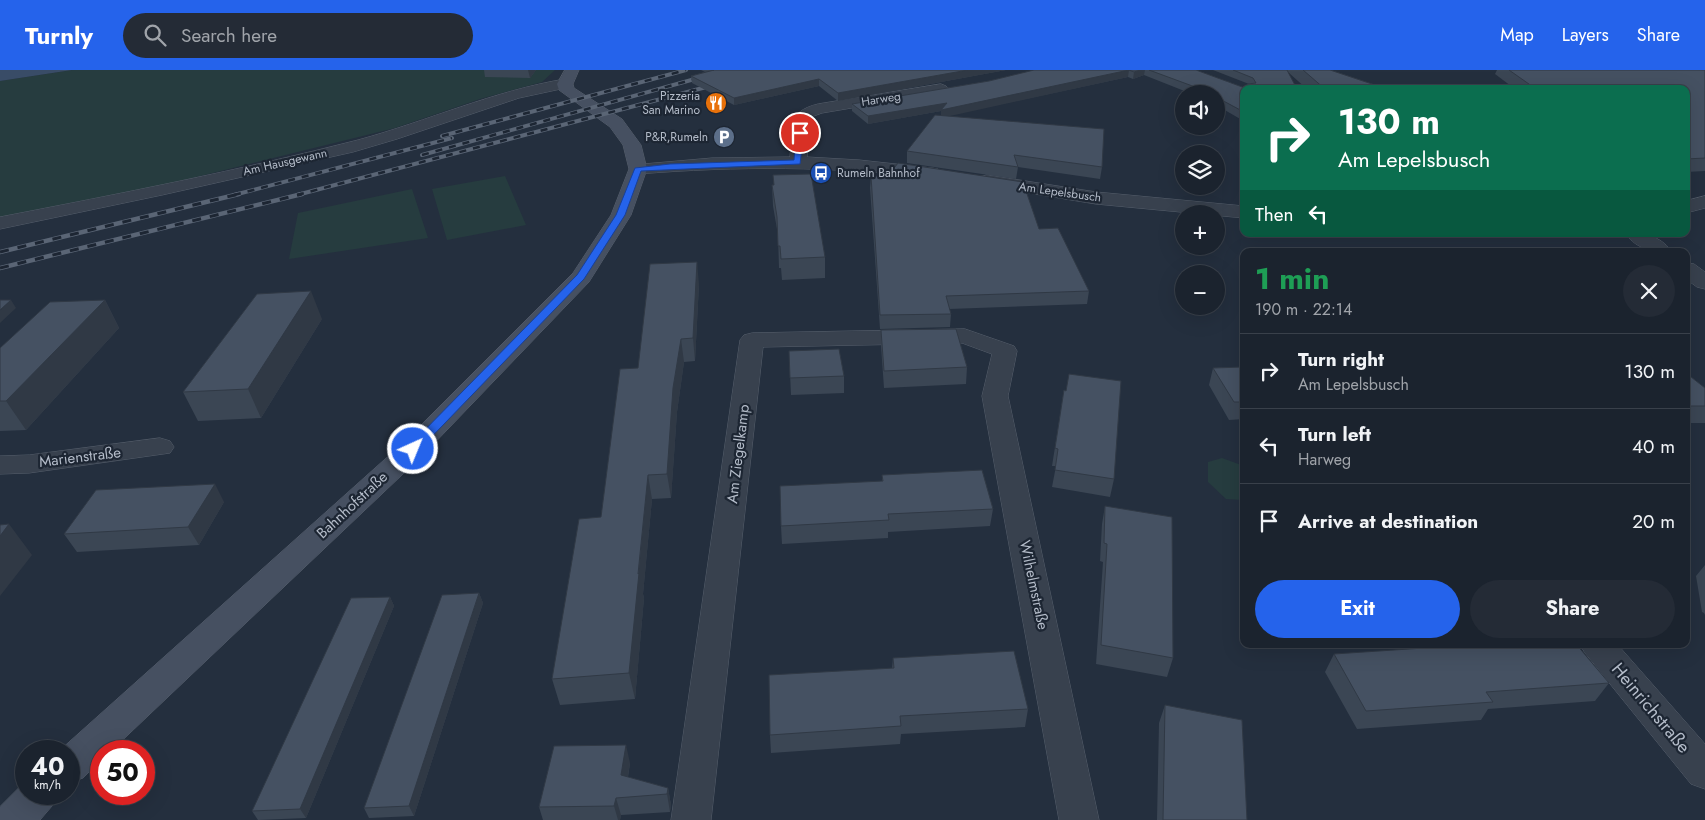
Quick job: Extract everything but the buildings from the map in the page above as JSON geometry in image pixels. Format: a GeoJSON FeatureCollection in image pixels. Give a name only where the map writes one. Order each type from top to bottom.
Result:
{"type":"FeatureCollection","features":[{"type":"Feature","properties":{"kind":"main road"},"geometry":{"type":"LineString","coordinates":[[569,77],[567,90],[616,123],[632,145],[638,169]]}},
{"type":"Feature","properties":{"kind":"main road","name":"Bahnhofstraße"},"geometry":{"type":"LineString","coordinates":[[80,756],[413,449],[581,277],[620,215],[638,169]]}},
{"type":"Feature","properties":{"kind":"main road"},"geometry":{"type":"LineString","coordinates":[[14,820],[28,805]]}},
{"type":"Feature","properties":{"kind":"street","name":"Am Hausgewann"},"geometry":{"type":"LineString","coordinates":[[0,223],[188,185],[364,143],[488,101],[569,77]]}},
{"type":"Feature","properties":{"kind":"street","name":"Harweg"},"geometry":{"type":"LineString","coordinates":[[798,163],[800,120],[809,112],[959,86]]}},
{"type":"Feature","properties":{"kind":"street"},"geometry":{"type":"LineString","coordinates":[[638,169],[670,166],[798,163],[897,168],[948,175]]}},
{"type":"Feature","properties":{"kind":"street","name":"Am Lepelsbusch"},"geometry":{"type":"LineString","coordinates":[[974,179],[1096,198],[1240,212]]}},
{"type":"Feature","properties":{"kind":"street"},"geometry":{"type":"LineString","coordinates":[[1690,206],[1705,202]]}},
{"type":"Feature","properties":{"kind":"street"},"geometry":{"type":"LineString","coordinates":[[1640,237],[1657,248]]}},
{"type":"Feature","properties":{"kind":"street"},"geometry":{"type":"LineString","coordinates":[[1690,272],[1705,282]]}},
{"type":"Feature","properties":{"kind":"street","name":"Am Ziegelkamp"},"geometry":{"type":"LineString","coordinates":[[691,820],[752,340],[965,336],[1005,351]]}},
{"type":"Feature","properties":{"kind":"street","name":"Wilhelmstraße"},"geometry":{"type":"LineString","coordinates":[[1005,351],[996,396],[1080,820]]}},
{"type":"Feature","properties":{"kind":"street","name":"Marienstraße"},"geometry":{"type":"LineString","coordinates":[[0,465],[29,464],[160,447]]}},
{"type":"Feature","properties":{"kind":"street","name":"Heinrichstraße"},"geometry":{"type":"LineString","coordinates":[[1600,648],[1705,772]]}},
{"type":"Feature","properties":{"kind":"green space"},"geometry":{"type":"Polygon","coordinates":[[[72,70],[555,70],[542,82],[480,99],[395,128],[168,184],[0,217],[0,81],[72,70]]]}},
{"type":"Feature","properties":{"kind":"green space"},"geometry":{"type":"Polygon","coordinates":[[[505,176],[526,225],[447,240],[432,189],[505,176]]]}},
{"type":"Feature","properties":{"kind":"green space"},"geometry":{"type":"Polygon","coordinates":[[[412,189],[428,238],[289,259],[298,213],[412,189]]]}},
{"type":"Feature","properties":{"kind":"green space"},"geometry":{"type":"Polygon","coordinates":[[[1222,458],[1240,465],[1240,500],[1226,499],[1208,482],[1208,462],[1222,458]]]}},
{"type":"Feature","properties":{"kind":"water"},"geometry":{"type":"Polygon","coordinates":[[[0,70],[72,70],[0,81],[0,70]]]}},
{"type":"Feature","properties":{"kind":"railway"},"geometry":{"type":"LineString","coordinates":[[442,136],[686,70]]}},
{"type":"Feature","properties":{"kind":"railway"},"geometry":{"type":"LineString","coordinates":[[422,155],[727,70]]}},
{"type":"Feature","properties":{"kind":"railway"},"geometry":{"type":"LineString","coordinates":[[297,195],[714,85]]}},
{"type":"Feature","properties":{"kind":"railway"},"geometry":{"type":"LineString","coordinates":[[234,195],[452,138]]}},
{"type":"Feature","properties":{"kind":"railway"},"geometry":{"type":"LineString","coordinates":[[0,252],[239,194]]}},
{"type":"Feature","properties":{"kind":"railway"},"geometry":{"type":"LineString","coordinates":[[0,268],[302,194]]}},
{"type":"Feature","properties":{"kind":"place","name":"Pizzeria San Marino"},"geometry":{"type":"Point","coordinates":[716,103]}},
{"type":"Feature","properties":{"kind":"place","name":"P&R,Rumeln"},"geometry":{"type":"Point","coordinates":[724,137]}},
{"type":"Feature","properties":{"kind":"place","name":"Rumeln Bahnhof"},"geometry":{"type":"Point","coordinates":[821,173]}},
{"type":"Feature","properties":{"kind":"route"},"geometry":{"type":"LineString","coordinates":[[413,449],[581,277],[620,215],[638,169],[670,166],[798,163],[800,133]]}}]}
